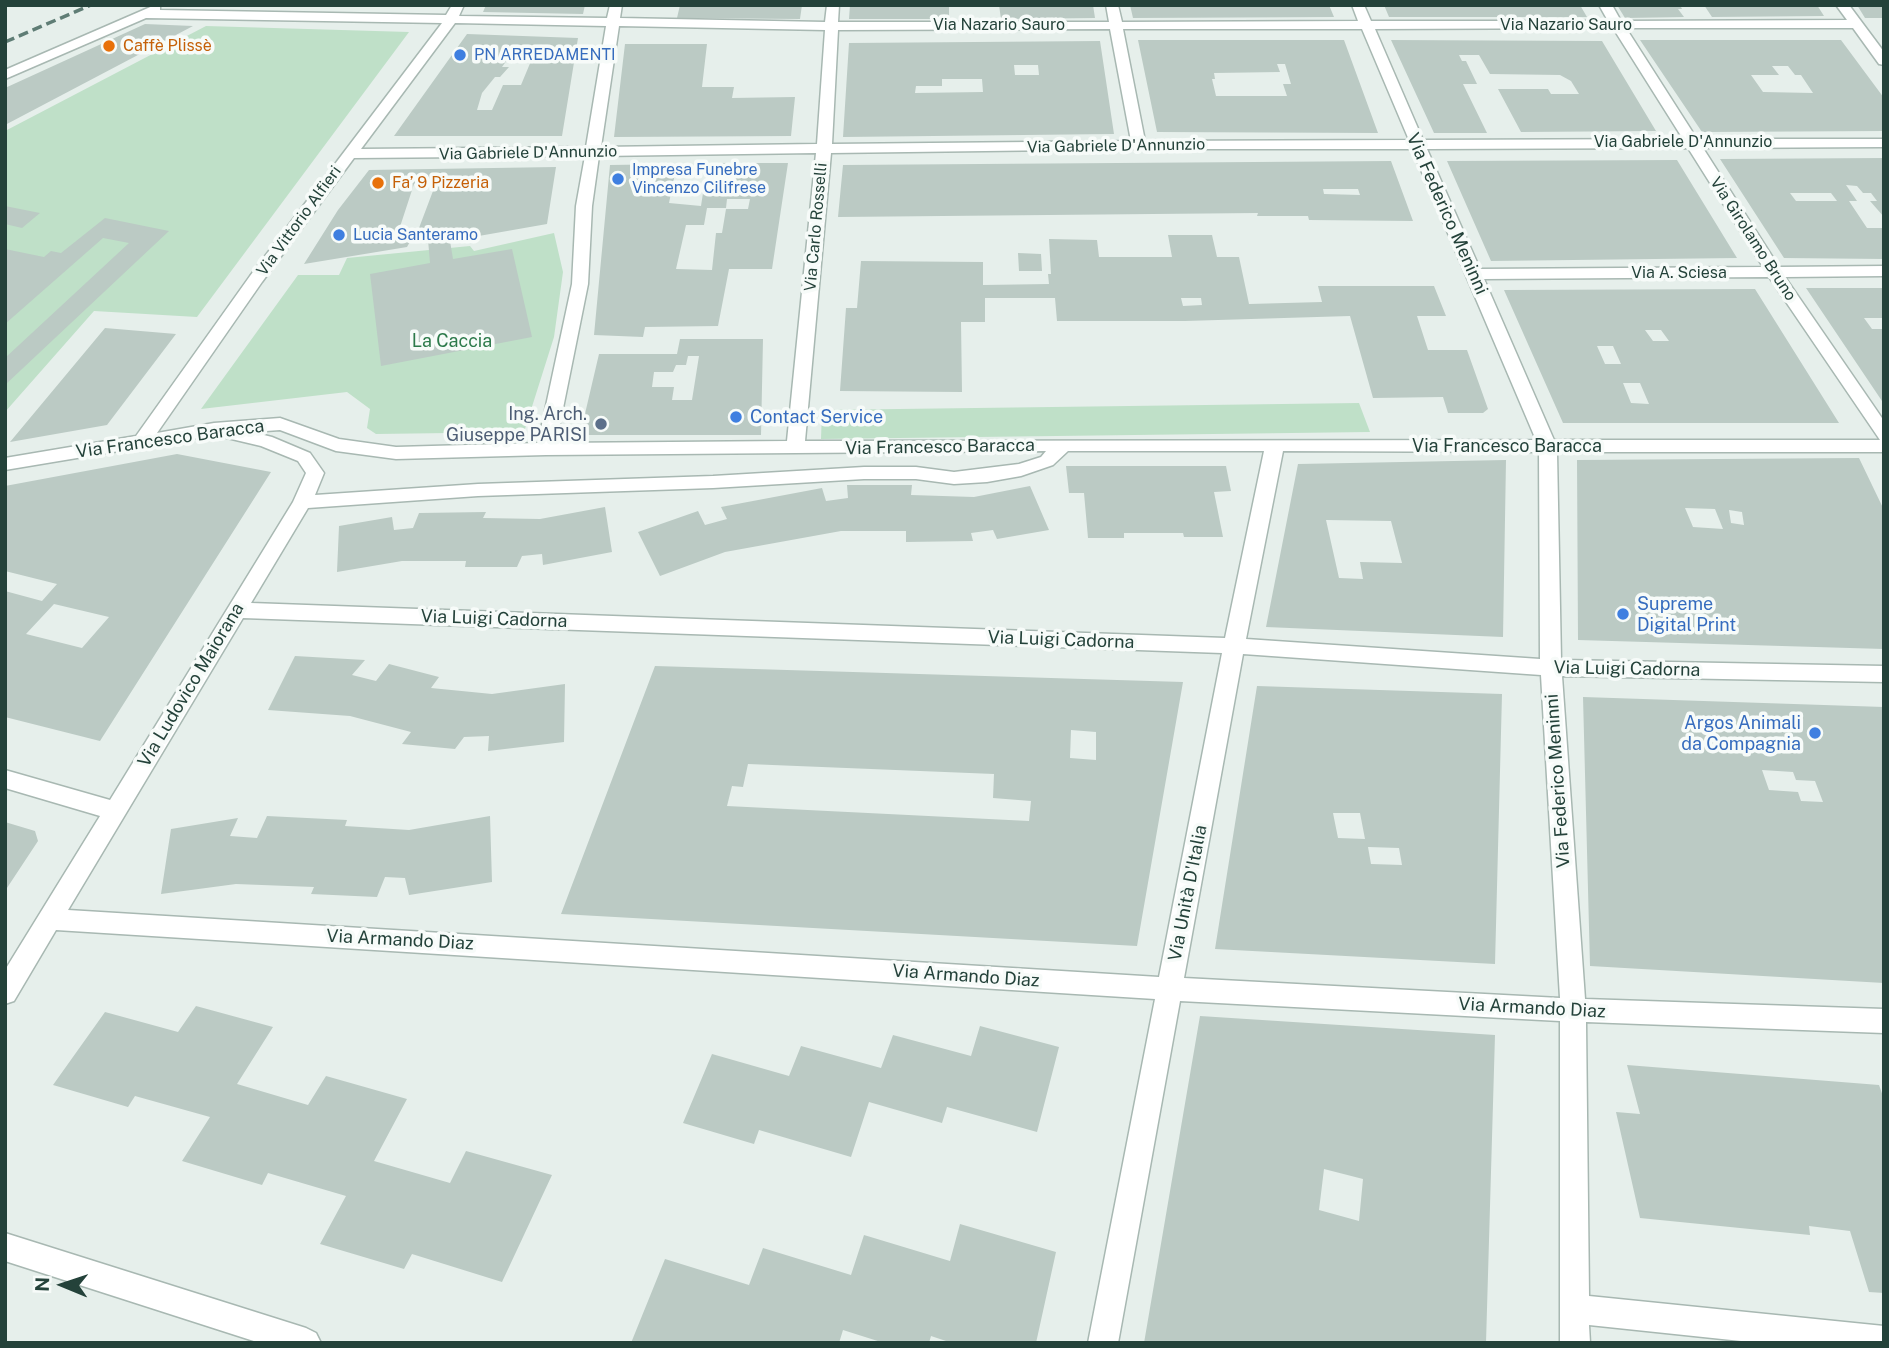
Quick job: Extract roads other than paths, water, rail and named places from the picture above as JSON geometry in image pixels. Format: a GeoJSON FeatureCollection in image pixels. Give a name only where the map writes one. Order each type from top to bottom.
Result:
{"type":"FeatureCollection","features":[{"type":"Feature","properties":{"kind":"street"},"geometry":{"type":"LineString","coordinates":[[5,75],[163,5]]}},
{"type":"Feature","properties":{"kind":"street","name":"Via Vittorio Alfieri"},"geometry":{"type":"LineString","coordinates":[[143,439],[349,154],[450,21],[458,5]]}},
{"type":"Feature","properties":{"kind":"street"},"geometry":{"type":"LineString","coordinates":[[546,449],[580,284],[584,206],[616,5]]}},
{"type":"Feature","properties":{"kind":"street","name":"Via Carlo Rosselli"},"geometry":{"type":"LineString","coordinates":[[795,449],[824,149],[833,5]]}},
{"type":"Feature","properties":{"kind":"street"},"geometry":{"type":"LineString","coordinates":[[1112,5],[1139,145]]}},
{"type":"Feature","properties":{"kind":"street","name":"Via Federico Meninni"},"geometry":{"type":"LineString","coordinates":[[1358,5],[1415,144],[1548,447],[1551,668],[1573,1010],[1575,1343]]}},
{"type":"Feature","properties":{"kind":"street","name":"Via Girolamo Bruno"},"geometry":{"type":"LineString","coordinates":[[1605,5],[1774,272],[1884,435]]}},
{"type":"Feature","properties":{"kind":"street"},"geometry":{"type":"LineString","coordinates":[[1842,5],[1884,61]]}},
{"type":"Feature","properties":{"kind":"street","name":"Via Nazario Sauro"},"geometry":{"type":"LineString","coordinates":[[143,15],[614,25],[1856,24]]}},
{"type":"Feature","properties":{"kind":"street","name":"Via Gabriele D'Annunzio"},"geometry":{"type":"LineString","coordinates":[[349,154],[1139,145],[1884,142]]}},
{"type":"Feature","properties":{"kind":"street","name":"Via A. Sciesa"},"geometry":{"type":"LineString","coordinates":[[1474,274],[1884,271]]}},
{"type":"Feature","properties":{"kind":"street","name":"Via Francesco Baracca"},"geometry":{"type":"LineString","coordinates":[[5,464],[143,439],[214,429],[279,424],[304,430],[337,445],[384,453],[546,449],[1275,444],[1548,447],[1884,446]]}},
{"type":"Feature","properties":{"kind":"street","name":"Via Ludovico Maiorana"},"geometry":{"type":"LineString","coordinates":[[5,993],[302,502],[314,473],[304,457],[266,441],[214,429]]}},
{"type":"Feature","properties":{"kind":"street","name":"Via Unità D'Italia"},"geometry":{"type":"LineString","coordinates":[[1103,1343],[1234,646],[1275,444]]}},
{"type":"Feature","properties":{"kind":"street"},"geometry":{"type":"LineString","coordinates":[[302,502],[478,490],[713,482],[864,473],[916,473],[954,478],[987,476],[1021,470],[1047,461],[1063,445]]}},
{"type":"Feature","properties":{"kind":"street","name":"Via Luigi Cadorna"},"geometry":{"type":"LineString","coordinates":[[237,610],[1234,646],[1551,668],[1884,674]]}},
{"type":"Feature","properties":{"kind":"street"},"geometry":{"type":"LineString","coordinates":[[5,779],[114,811]]}},
{"type":"Feature","properties":{"kind":"street","name":"Via Armando Diaz"},"geometry":{"type":"LineString","coordinates":[[49,919],[1171,989],[1573,1010],[1884,1021]]}},
{"type":"Feature","properties":{"kind":"street"},"geometry":{"type":"LineString","coordinates":[[5,1247],[306,1343]]}},
{"type":"Feature","properties":{"kind":"street"},"geometry":{"type":"LineString","coordinates":[[1574,1309],[1884,1341]]}},
{"type":"Feature","properties":{"kind":"railway"},"geometry":{"type":"LineString","coordinates":[[5,42],[91,5]]}},
{"type":"Feature","properties":{"kind":"place","name":"Caffè Plissè"},"geometry":{"type":"Point","coordinates":[109,46]}},
{"type":"Feature","properties":{"kind":"place","name":"PN ARREDAMENTI"},"geometry":{"type":"Point","coordinates":[460,55]}},
{"type":"Feature","properties":{"kind":"place","name":"Impresa Funebre Vincenzo Cilifrese"},"geometry":{"type":"Point","coordinates":[618,179]}},
{"type":"Feature","properties":{"kind":"place","name":"Fa’ 9 Pizzeria"},"geometry":{"type":"Point","coordinates":[378,183]}},
{"type":"Feature","properties":{"kind":"place","name":"Lucia Santeramo"},"geometry":{"type":"Point","coordinates":[339,235]}},
{"type":"Feature","properties":{"kind":"place","name":"Contact Service"},"geometry":{"type":"Point","coordinates":[736,417]}},
{"type":"Feature","properties":{"kind":"place","name":"Ing. Arch. Giuseppe PARISI"},"geometry":{"type":"Point","coordinates":[601,424]}},
{"type":"Feature","properties":{"kind":"place","name":"Supreme Digital Print"},"geometry":{"type":"Point","coordinates":[1623,614]}},
{"type":"Feature","properties":{"kind":"place","name":"Argos Animali da Compagnia"},"geometry":{"type":"Point","coordinates":[1815,733]}},
{"type":"Feature","properties":{"kind":"park label","name":"La Caccia"},"geometry":{"type":"Point","coordinates":[452,341]}}]}
